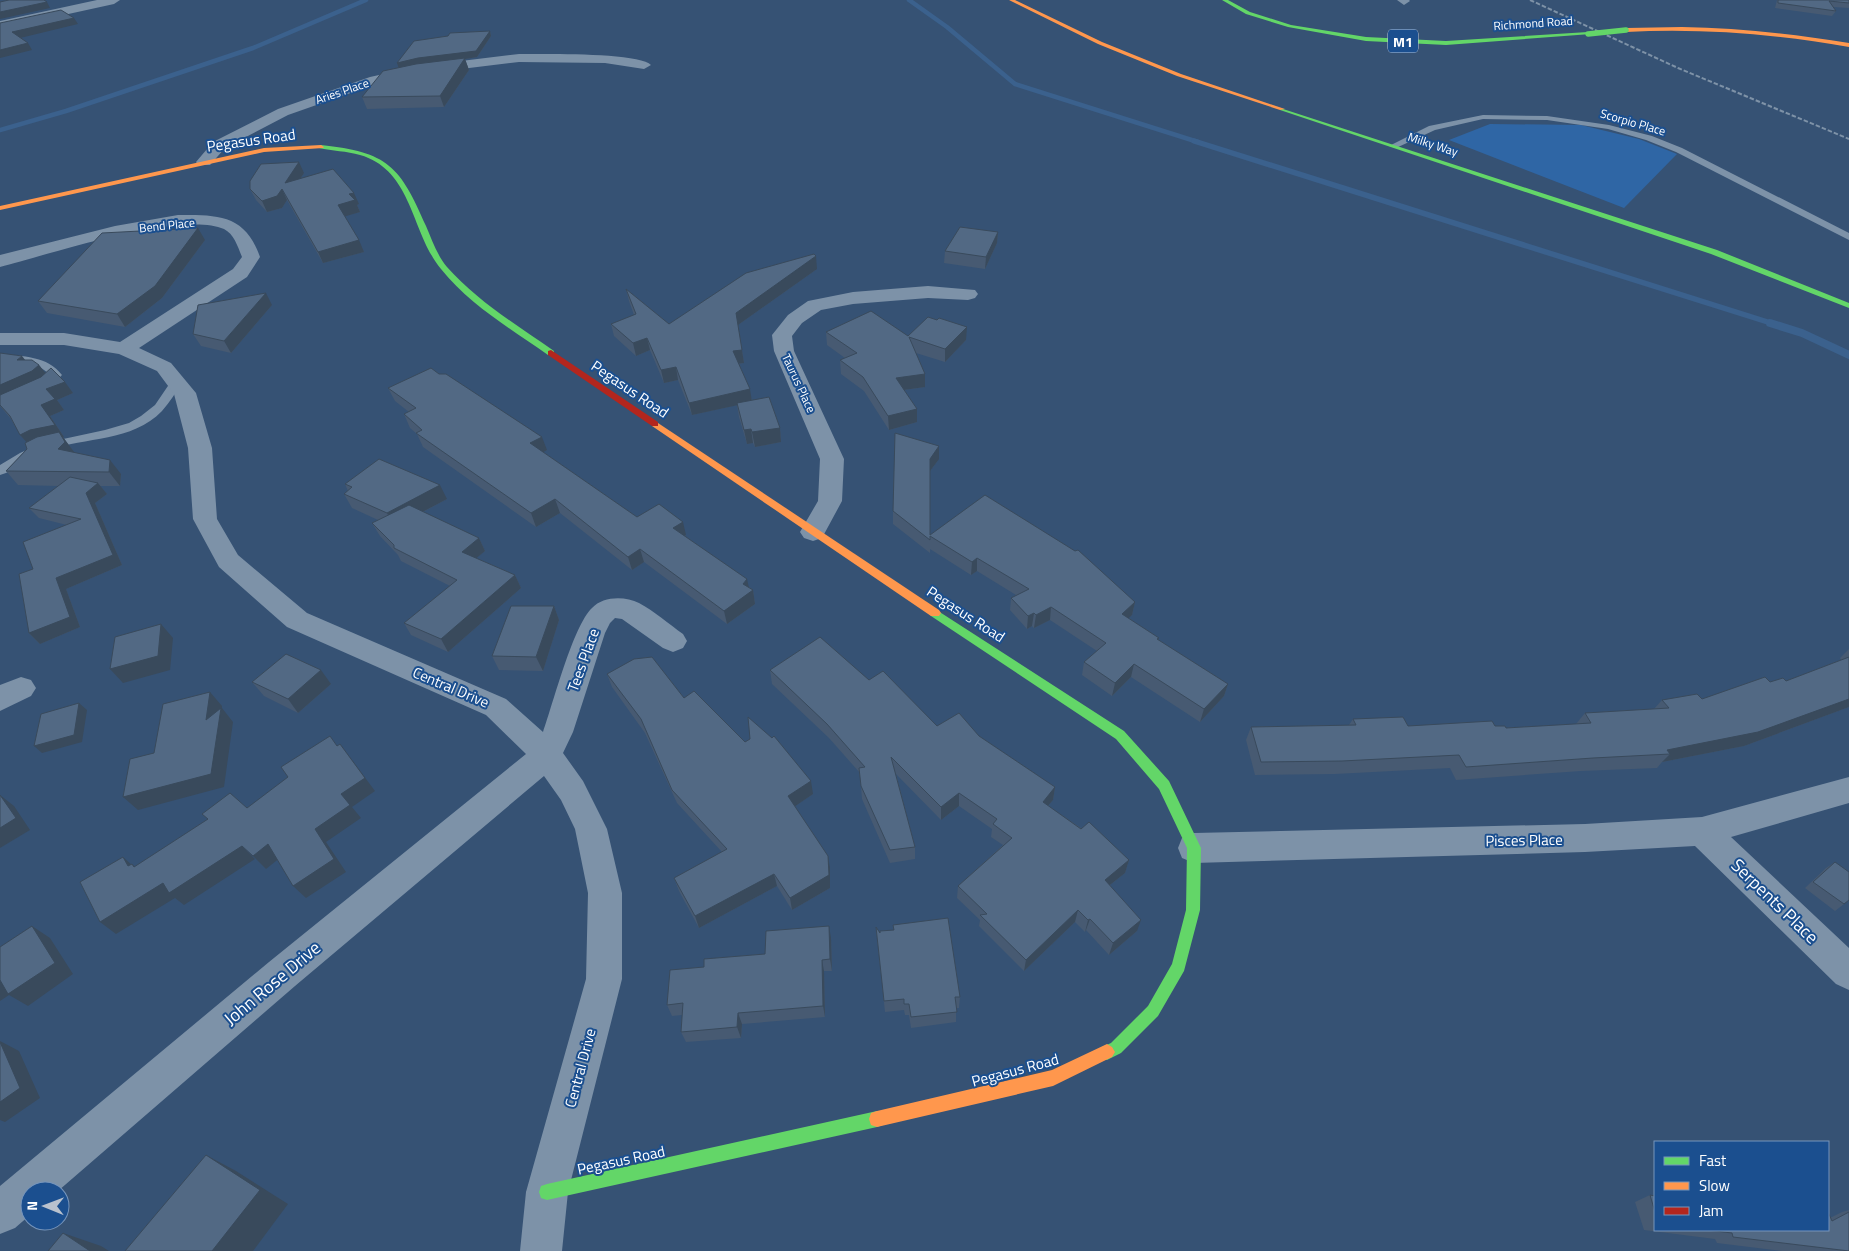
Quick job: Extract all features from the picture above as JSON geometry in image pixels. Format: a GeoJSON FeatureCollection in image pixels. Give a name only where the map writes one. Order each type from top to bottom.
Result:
{"type":"FeatureCollection","features":[{"type":"Feature","properties":{"kind":"main road","name":"Milky Way"},"geometry":{"type":"LineString","coordinates":[[1011,0],[1100,43],[1155,66],[1714,252],[1849,306]]}},
{"type":"Feature","properties":{"kind":"main road","name":"Richmond Road"},"geometry":{"type":"LineString","coordinates":[[1224,0],[1248,13],[1290,26],[1366,38],[1446,43],[1588,34],[1662,27],[1712,27],[1766,32],[1849,46]]}},
{"type":"Feature","properties":{"kind":"main road","name":"Pegasus Road"},"geometry":{"type":"LineString","coordinates":[[0,208],[264,150],[303,147],[341,149],[367,153],[390,164],[402,179],[438,260],[462,287],[500,318],[813,532],[1120,735],[1164,785],[1194,848],[1193,910],[1179,966],[1153,1011],[1116,1048],[1053,1078],[547,1192]]}},
{"type":"Feature","properties":{"kind":"street"},"geometry":{"type":"LineString","coordinates":[[0,25],[114,0]]}},
{"type":"Feature","properties":{"kind":"street","name":"Aries Place"},"geometry":{"type":"LineString","coordinates":[[204,162],[219,145],[283,112],[375,80],[420,70],[519,58],[605,59],[644,65]]}},
{"type":"Feature","properties":{"kind":"street","name":"Bend Place"},"geometry":{"type":"LineString","coordinates":[[0,260],[102,235],[168,222],[216,222],[228,224],[236,230],[248,246],[251,256],[240,272],[124,349]]}},
{"type":"Feature","properties":{"kind":"street","name":"Taurus Place"},"geometry":{"type":"LineString","coordinates":[[813,532],[830,501],[832,459],[784,351],[782,336],[795,320],[815,305],[853,298],[928,292],[968,294]]}},
{"type":"Feature","properties":{"kind":"street","name":"Central Drive"},"geometry":{"type":"LineString","coordinates":[[0,339],[64,339],[124,349],[164,367],[185,393],[200,448],[204,519],[228,560],[262,592],[297,620],[496,707],[547,755],[572,791],[592,829],[605,893],[604,979],[547,1192],[541,1251]]}},
{"type":"Feature","properties":{"kind":"street","name":"Tees Place"},"geometry":{"type":"LineString","coordinates":[[547,755],[558,732],[591,633],[600,616],[607,610],[617,608],[629,610],[673,641]]}},
{"type":"Feature","properties":{"kind":"street","name":"John Rose Drive"},"geometry":{"type":"LineString","coordinates":[[0,1213],[282,974],[547,755]]}},
{"type":"Feature","properties":{"kind":"street","name":"Pisces Place"},"geometry":{"type":"LineString","coordinates":[[1194,848],[1585,838],[1702,831],[1849,790]]}},
{"type":"Feature","properties":{"kind":"street","name":"Serpents Place"},"geometry":{"type":"LineString","coordinates":[[1702,831],[1849,972]]}},
{"type":"Feature","properties":{"kind":"lane","name":"Scorpio Place"},"geometry":{"type":"LineString","coordinates":[[1393,146],[1432,128],[1483,117],[1547,118],[1609,127],[1649,138],[1679,150],[1849,237]]}},
{"type":"Feature","properties":{"kind":"lane"},"geometry":{"type":"LineString","coordinates":[[0,357],[35,362],[52,368],[56,375],[38,389]]}},
{"type":"Feature","properties":{"kind":"lane"},"geometry":{"type":"LineString","coordinates":[[0,471],[24,455],[50,445],[126,428],[144,420],[157,410],[176,382]]}},
{"type":"Feature","properties":{"kind":"shaded area"},"geometry":{"type":"Polygon","coordinates":[[[1490,124],[1581,125],[1639,139],[1677,154],[1624,208],[1449,140],[1490,124]]]}},
{"type":"Feature","properties":{"kind":"building"},"geometry":{"type":"Polygon","coordinates":[[[9,0],[44,0],[47,2],[0,12],[0,2],[9,0]]]}},
{"type":"Feature","properties":{"kind":"building"},"geometry":{"type":"Polygon","coordinates":[[[1778,0],[1849,0],[1849,3],[1829,1],[1836,11],[1778,3],[1778,0]]]}},
{"type":"Feature","properties":{"kind":"building"},"geometry":{"type":"Polygon","coordinates":[[[61,10],[74,18],[12,32],[28,43],[0,50],[0,23],[61,10]]]}},
{"type":"Feature","properties":{"kind":"building"},"geometry":{"type":"Polygon","coordinates":[[[490,31],[476,51],[418,58],[397,63],[414,41],[448,36],[450,33],[490,31]]]}},
{"type":"Feature","properties":{"kind":"building"},"geometry":{"type":"Polygon","coordinates":[[[465,58],[440,96],[362,97],[383,71],[416,64],[465,58]]]}},
{"type":"Feature","properties":{"kind":"building"},"geometry":{"type":"Polygon","coordinates":[[[299,162],[285,183],[333,169],[354,193],[349,194],[355,200],[338,205],[359,240],[318,252],[282,189],[277,196],[262,201],[250,189],[250,181],[261,164],[299,162]]]}},
{"type":"Feature","properties":{"kind":"building"},"geometry":{"type":"Polygon","coordinates":[[[960,227],[998,232],[986,257],[945,251],[960,227]]]}},
{"type":"Feature","properties":{"kind":"building"},"geometry":{"type":"Polygon","coordinates":[[[198,228],[155,286],[117,314],[38,301],[102,233],[198,228]]]}},
{"type":"Feature","properties":{"kind":"building"},"geometry":{"type":"Polygon","coordinates":[[[814,254],[816,256],[736,313],[742,350],[733,351],[750,389],[689,403],[676,367],[661,370],[647,338],[633,343],[611,324],[636,314],[626,289],[669,324],[746,273],[814,254]]]}},
{"type":"Feature","properties":{"kind":"building"},"geometry":{"type":"Polygon","coordinates":[[[266,293],[224,341],[193,334],[198,305],[266,293]]]}},
{"type":"Feature","properties":{"kind":"building"},"geometry":{"type":"Polygon","coordinates":[[[871,311],[908,336],[928,317],[937,320],[939,318],[967,327],[945,349],[909,337],[925,374],[896,378],[917,409],[888,416],[863,377],[840,360],[857,353],[826,332],[871,311]]]}},
{"type":"Feature","properties":{"kind":"building"},"geometry":{"type":"Polygon","coordinates":[[[0,353],[22,356],[17,360],[32,360],[39,365],[32,371],[0,385],[0,353]]]}},
{"type":"Feature","properties":{"kind":"building"},"geometry":{"type":"Polygon","coordinates":[[[51,368],[65,382],[46,389],[55,399],[41,405],[55,425],[30,430],[20,435],[10,416],[0,405],[0,395],[41,377],[51,368]]]}},
{"type":"Feature","properties":{"kind":"building"},"geometry":{"type":"Polygon","coordinates":[[[431,368],[439,374],[446,374],[542,437],[530,443],[637,517],[659,504],[683,522],[673,528],[747,579],[743,584],[753,590],[724,611],[640,549],[628,557],[555,499],[531,513],[416,433],[422,430],[404,414],[416,408],[388,388],[431,368]]]}},
{"type":"Feature","properties":{"kind":"building"},"geometry":{"type":"Polygon","coordinates":[[[769,397],[780,428],[752,432],[751,429],[744,430],[737,403],[769,397]]]}},
{"type":"Feature","properties":{"kind":"building"},"geometry":{"type":"Polygon","coordinates":[[[59,432],[65,442],[58,449],[110,460],[109,472],[6,471],[27,449],[25,443],[37,437],[59,432]]]}},
{"type":"Feature","properties":{"kind":"building"},"geometry":{"type":"Polygon","coordinates":[[[895,433],[939,446],[930,459],[930,535],[985,495],[1075,551],[1078,550],[1135,602],[1122,614],[1159,638],[1157,639],[1228,684],[1204,709],[1134,664],[1115,683],[1084,662],[1106,643],[1051,607],[1036,615],[1034,613],[1028,616],[1011,598],[1029,589],[977,558],[972,562],[930,536],[930,540],[893,511],[895,433]]]}},
{"type":"Feature","properties":{"kind":"building"},"geometry":{"type":"Polygon","coordinates":[[[379,459],[440,485],[387,513],[344,494],[352,487],[345,484],[379,459]]]}},
{"type":"Feature","properties":{"kind":"building"},"geometry":{"type":"Polygon","coordinates":[[[70,477],[98,483],[86,493],[113,555],[56,578],[70,617],[29,633],[19,574],[33,569],[23,542],[81,519],[29,508],[70,477]]]}},
{"type":"Feature","properties":{"kind":"building"},"geometry":{"type":"Polygon","coordinates":[[[409,505],[479,538],[462,552],[515,575],[441,639],[404,623],[457,580],[394,548],[394,545],[372,523],[409,505]]]}},
{"type":"Feature","properties":{"kind":"building"},"geometry":{"type":"Polygon","coordinates":[[[511,606],[554,606],[536,657],[492,656],[511,606]]]}},
{"type":"Feature","properties":{"kind":"building"},"geometry":{"type":"Polygon","coordinates":[[[161,624],[158,656],[110,669],[115,637],[161,624]]]}},
{"type":"Feature","properties":{"kind":"building"},"geometry":{"type":"Polygon","coordinates":[[[820,637],[869,680],[883,671],[937,726],[959,713],[979,736],[1055,787],[1043,802],[1081,829],[1089,822],[1129,860],[1105,880],[1141,920],[1113,943],[1090,919],[1088,920],[1078,910],[1026,960],[980,915],[987,914],[958,886],[1012,838],[993,824],[997,819],[959,793],[941,807],[891,757],[915,847],[890,850],[861,786],[859,768],[865,767],[827,724],[770,670],[820,637]]]}},
{"type":"Feature","properties":{"kind":"building"},"geometry":{"type":"Polygon","coordinates":[[[286,654],[321,670],[288,699],[252,682],[286,654]]]}},
{"type":"Feature","properties":{"kind":"building"},"geometry":{"type":"Polygon","coordinates":[[[652,657],[684,698],[694,691],[745,742],[750,739],[748,717],[772,738],[774,736],[811,781],[788,796],[828,856],[829,875],[790,898],[774,874],[695,916],[674,878],[727,849],[672,790],[641,719],[607,674],[634,659],[652,657]]]}},
{"type":"Feature","properties":{"kind":"building"},"geometry":{"type":"Polygon","coordinates":[[[1849,657],[1849,699],[1758,732],[1667,750],[1670,754],[1466,767],[1459,755],[1342,761],[1261,762],[1251,727],[1356,725],[1353,719],[1403,717],[1408,726],[1492,721],[1495,726],[1505,726],[1506,728],[1591,723],[1585,713],[1669,708],[1662,700],[1697,694],[1702,699],[1765,677],[1770,682],[1783,678],[1786,681],[1849,657]]]}},
{"type":"Feature","properties":{"kind":"building"},"geometry":{"type":"Polygon","coordinates":[[[210,692],[206,720],[221,708],[211,774],[123,797],[130,759],[154,753],[163,704],[210,692]]]}},
{"type":"Feature","properties":{"kind":"building"},"geometry":{"type":"Polygon","coordinates":[[[79,703],[74,735],[34,746],[41,714],[79,703]]]}},
{"type":"Feature","properties":{"kind":"building"},"geometry":{"type":"Polygon","coordinates":[[[330,736],[337,746],[340,744],[365,778],[341,794],[350,805],[315,829],[334,859],[293,886],[268,844],[253,856],[242,846],[169,893],[163,883],[100,922],[80,882],[123,857],[128,866],[132,864],[134,867],[208,819],[202,814],[230,793],[247,808],[288,777],[281,767],[330,736]]]}},
{"type":"Feature","properties":{"kind":"building"},"geometry":{"type":"Polygon","coordinates":[[[0,795],[16,818],[0,828],[0,795]]]}},
{"type":"Feature","properties":{"kind":"building"},"geometry":{"type":"Polygon","coordinates":[[[1835,862],[1849,872],[1849,900],[1844,904],[1813,882],[1835,862]]]}},
{"type":"Feature","properties":{"kind":"building"},"geometry":{"type":"Polygon","coordinates":[[[948,918],[960,997],[955,997],[957,1012],[911,1017],[909,1004],[904,1004],[904,999],[884,1001],[876,927],[880,933],[880,931],[894,930],[893,925],[948,918]]]}},
{"type":"Feature","properties":{"kind":"building"},"geometry":{"type":"Polygon","coordinates":[[[32,926],[55,963],[8,994],[0,980],[0,947],[32,926]]]}},
{"type":"Feature","properties":{"kind":"building"},"geometry":{"type":"Polygon","coordinates":[[[829,926],[830,959],[822,960],[823,1006],[738,1013],[737,1027],[681,1032],[683,1003],[667,1005],[670,970],[704,967],[704,959],[765,954],[766,931],[829,926]]]}},
{"type":"Feature","properties":{"kind":"building"},"geometry":{"type":"Polygon","coordinates":[[[0,1042],[20,1088],[0,1102],[0,1042]]]}},
{"type":"Feature","properties":{"kind":"building"},"geometry":{"type":"Polygon","coordinates":[[[206,1155],[260,1190],[212,1251],[125,1251],[206,1155]]]}},
{"type":"Feature","properties":{"kind":"building"},"geometry":{"type":"Polygon","coordinates":[[[1650,1195],[1654,1196],[1654,1209],[1650,1195]]]}},
{"type":"Feature","properties":{"kind":"building"},"geometry":{"type":"Polygon","coordinates":[[[1849,1212],[1849,1251],[1733,1237],[1732,1233],[1715,1231],[1829,1231],[1829,1214],[1832,1221],[1849,1212]]]}},
{"type":"Feature","properties":{"kind":"building"},"geometry":{"type":"Polygon","coordinates":[[[63,1233],[90,1251],[48,1251],[63,1233]]]}},
{"type":"Feature","properties":{"kind":"waterway"},"geometry":{"type":"LineString","coordinates":[[0,130],[66,111],[253,48],[366,0]]}},
{"type":"Feature","properties":{"kind":"waterway"},"geometry":{"type":"LineString","coordinates":[[909,0],[947,27],[1015,84],[1198,142]]}},
{"type":"Feature","properties":{"kind":"waterway"},"geometry":{"type":"LineString","coordinates":[[1194,141],[1774,324]]}},
{"type":"Feature","properties":{"kind":"waterway"},"geometry":{"type":"LineString","coordinates":[[1770,323],[1802,333],[1849,355]]}},
{"type":"Feature","properties":{"kind":"railway"},"geometry":{"type":"LineString","coordinates":[[1530,0],[1678,68],[1849,139]]}},
{"type":"Feature","properties":{"kind":"traffic: fast"},"geometry":{"type":"LineString","coordinates":[[1224,0],[1248,13],[1290,26],[1366,39],[1446,43],[1588,34]]}},
{"type":"Feature","properties":{"kind":"traffic: fast"},"geometry":{"type":"LineString","coordinates":[[1588,34],[1626,30]]}},
{"type":"Feature","properties":{"kind":"traffic: fast"},"geometry":{"type":"LineString","coordinates":[[1282,109],[1714,252],[1849,306]]}},
{"type":"Feature","properties":{"kind":"traffic: fast"},"geometry":{"type":"LineString","coordinates":[[321,147],[363,153],[377,159],[389,168],[399,178],[407,192],[437,258],[454,280],[480,303],[551,353]]}},
{"type":"Feature","properties":{"kind":"traffic: fast"},"geometry":{"type":"LineString","coordinates":[[935,613],[1120,735],[1164,785],[1194,848],[1193,910],[1179,966],[1153,1011],[1116,1048],[1107,1052]]}},
{"type":"Feature","properties":{"kind":"traffic: fast"},"geometry":{"type":"LineString","coordinates":[[547,1192],[877,1119]]}},
{"type":"Feature","properties":{"kind":"traffic: slow"},"geometry":{"type":"LineString","coordinates":[[1011,0],[1100,43],[1179,75],[1282,109]]}},
{"type":"Feature","properties":{"kind":"traffic: slow"},"geometry":{"type":"LineString","coordinates":[[1626,30],[1682,28],[1738,30],[1849,45]]}},
{"type":"Feature","properties":{"kind":"traffic: slow"},"geometry":{"type":"LineString","coordinates":[[0,208],[264,150],[321,147]]}},
{"type":"Feature","properties":{"kind":"traffic: slow"},"geometry":{"type":"LineString","coordinates":[[655,424],[935,613]]}},
{"type":"Feature","properties":{"kind":"traffic: slow"},"geometry":{"type":"LineString","coordinates":[[877,1119],[1053,1078],[1107,1052]]}},
{"type":"Feature","properties":{"kind":"traffic: jam"},"geometry":{"type":"LineString","coordinates":[[551,353],[655,424]]}}]}
